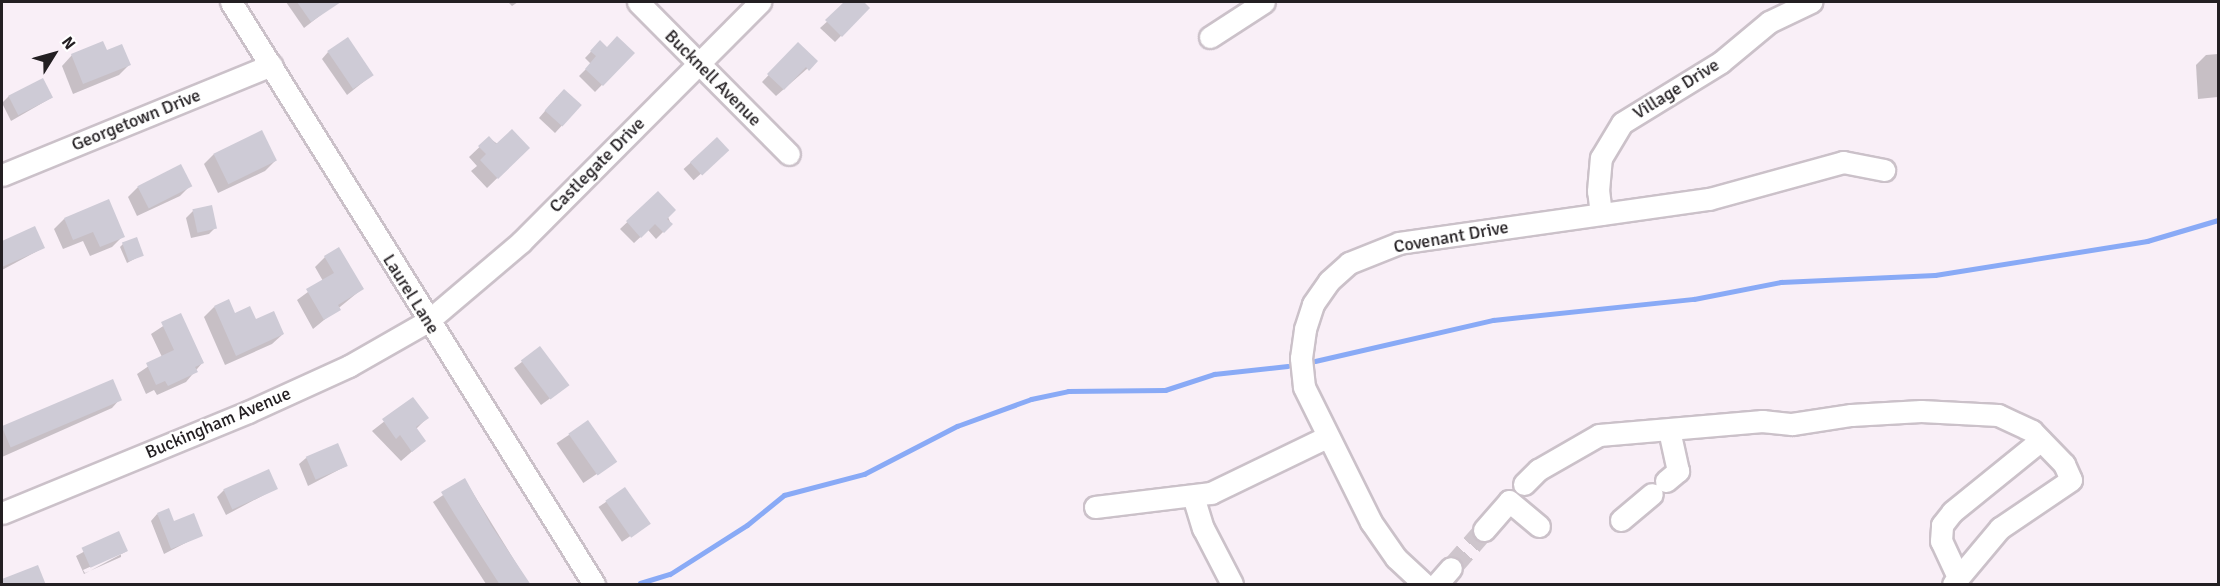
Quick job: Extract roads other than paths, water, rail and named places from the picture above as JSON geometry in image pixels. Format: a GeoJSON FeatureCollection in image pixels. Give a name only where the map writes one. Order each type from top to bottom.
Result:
{"type":"FeatureCollection","features":[{"type":"Feature","properties":{"kind":"street","name":"Laurel Lane"},"geometry":{"type":"LineString","coordinates":[[231,2],[594,585]]}},
{"type":"Feature","properties":{"kind":"street","name":"Bucknell Avenue"},"geometry":{"type":"LineString","coordinates":[[638,2],[789,154]]}},
{"type":"Feature","properties":{"kind":"street","name":"Castlegate Drive"},"geometry":{"type":"LineString","coordinates":[[428,321],[521,242],[760,2]]}},
{"type":"Feature","properties":{"kind":"street"},"geometry":{"type":"LineString","coordinates":[[1210,37],[1264,2]]}},
{"type":"Feature","properties":{"kind":"street","name":"Village Drive"},"geometry":{"type":"LineString","coordinates":[[1601,214],[1598,191],[1601,158],[1622,123],[1721,62],[1776,18],[1811,2]]}},
{"type":"Feature","properties":{"kind":"street","name":"Georgetown Drive"},"geometry":{"type":"LineString","coordinates":[[2,175],[271,65]]}},
{"type":"Feature","properties":{"kind":"street","name":"Covenant Drive"},"geometry":{"type":"LineString","coordinates":[[1414,581],[1377,531],[1327,437],[1304,387],[1300,358],[1314,304],[1329,281],[1349,263],[1400,243],[1709,199],[1843,162],[1884,170]]}},
{"type":"Feature","properties":{"kind":"street","name":"Buckingham Avenue"},"geometry":{"type":"LineString","coordinates":[[2,513],[258,407],[349,366],[428,321]]}},
{"type":"Feature","properties":{"kind":"street"},"geometry":{"type":"LineString","coordinates":[[1524,484],[1538,470],[1599,435],[1762,421],[1792,424],[1851,415],[1921,411],[1998,415],[2032,431],[2064,464],[2071,480],[2000,528],[1955,581]]}},
{"type":"Feature","properties":{"kind":"street"},"geometry":{"type":"LineString","coordinates":[[1621,520],[1678,471],[1669,430]]}},
{"type":"Feature","properties":{"kind":"street"},"geometry":{"type":"LineString","coordinates":[[1095,507],[1211,492],[1327,437]]}},
{"type":"Feature","properties":{"kind":"street"},"geometry":{"type":"LineString","coordinates":[[1955,581],[1941,541],[1942,525],[1952,512],[2041,440]]}},
{"type":"Feature","properties":{"kind":"street"},"geometry":{"type":"LineString","coordinates":[[1193,496],[1203,528],[1232,585]]}},
{"type":"Feature","properties":{"kind":"street"},"geometry":{"type":"LineString","coordinates":[[1484,530],[1509,501],[1539,526]]}},
{"type":"Feature","properties":{"kind":"street"},"geometry":{"type":"LineString","coordinates":[[1437,585],[1451,568]]}},
{"type":"Feature","properties":{"kind":"waterway"},"geometry":{"type":"LineString","coordinates":[[1315,361],[1493,320],[1694,299],[1781,282],[1935,275],[2147,241],[2218,220]]}},
{"type":"Feature","properties":{"kind":"waterway"},"geometry":{"type":"LineString","coordinates":[[640,583],[670,574],[747,525],[784,495],[864,474],[957,426],[1031,399],[1068,391],[1165,390],[1214,374],[1288,366]]}},
{"type":"Feature","properties":{"kind":"tunnel"},"geometry":{"type":"LineString","coordinates":[[1451,568],[1484,530]]}}]}
